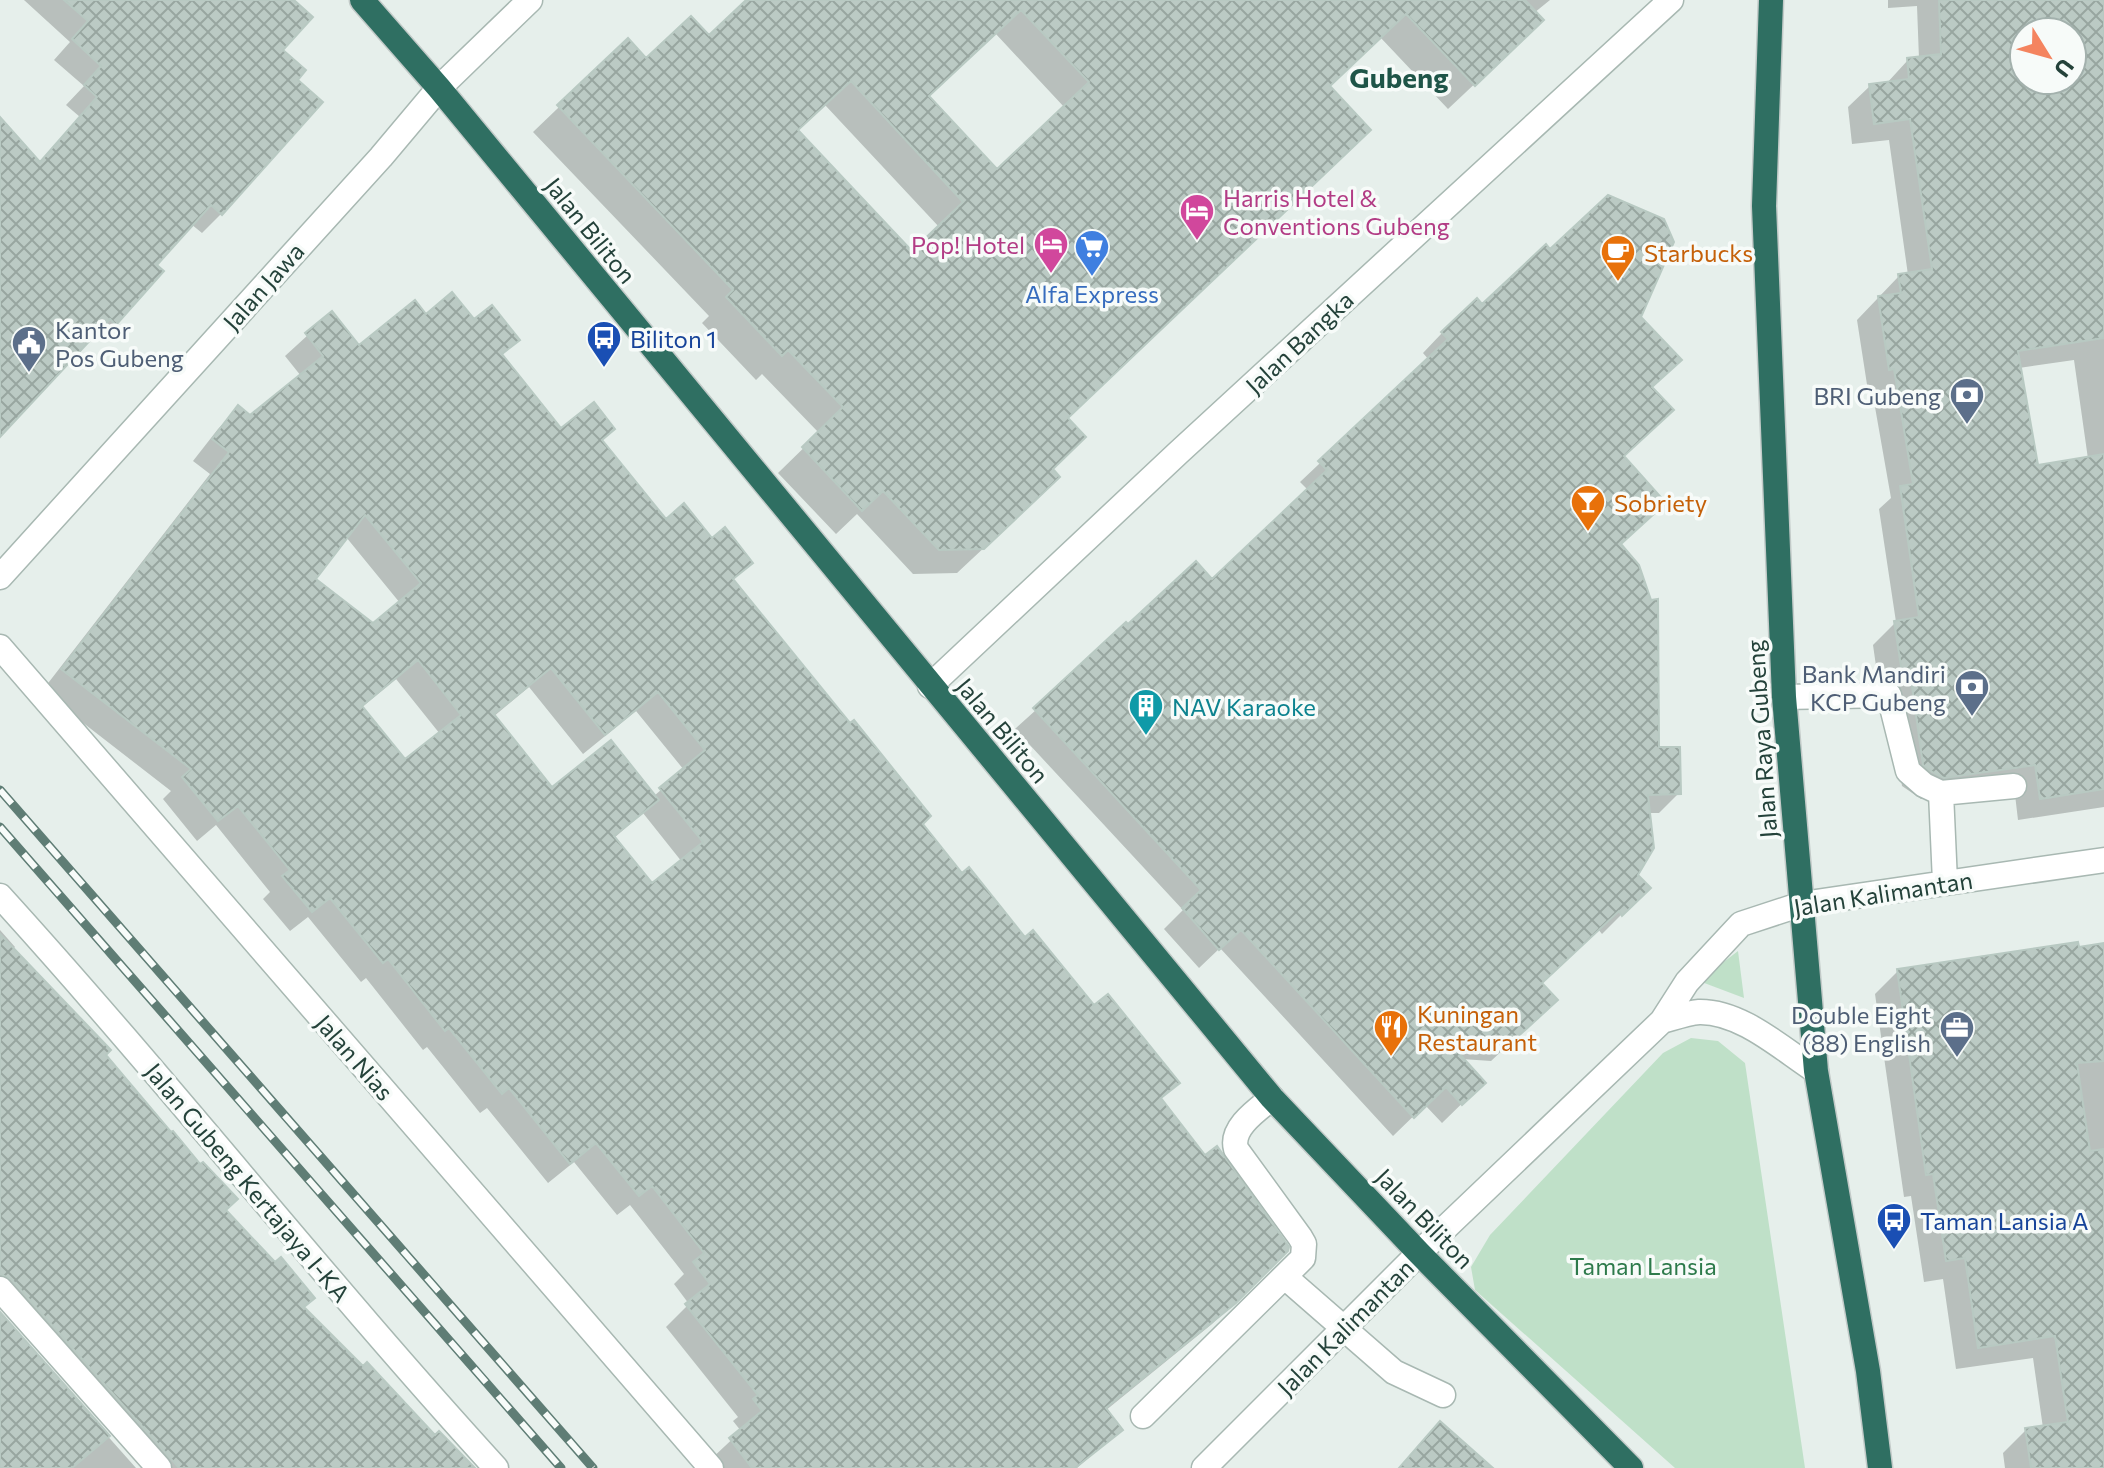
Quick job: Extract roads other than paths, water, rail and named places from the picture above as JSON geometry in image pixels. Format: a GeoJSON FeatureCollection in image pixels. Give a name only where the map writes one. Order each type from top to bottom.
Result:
{"type":"FeatureCollection","features":[{"type":"Feature","properties":{"kind":"highway","name":"Jalan Biliton"},"geometry":{"type":"LineString","coordinates":[[362,0],[439,88],[1272,1098],[1419,1253],[1631,1468]]}},
{"type":"Feature","properties":{"kind":"highway","name":"Jalan Raya Gubeng"},"geometry":{"type":"LineString","coordinates":[[1771,0],[1764,206],[1784,697],[1816,1071],[1868,1371],[1880,1468]]}},
{"type":"Feature","properties":{"kind":"street","name":"Jalan Jawa"},"geometry":{"type":"LineString","coordinates":[[0,577],[439,88],[530,0]]}},
{"type":"Feature","properties":{"kind":"street","name":"Jalan Bangka"},"geometry":{"type":"LineString","coordinates":[[930,686],[1178,453],[1671,0]]}},
{"type":"Feature","properties":{"kind":"street","name":"Jalan Nias"},"geometry":{"type":"LineString","coordinates":[[0,647],[711,1468]]}},
{"type":"Feature","properties":{"kind":"street"},"geometry":{"type":"LineString","coordinates":[[1784,697],[1889,695],[1908,771],[1924,785],[1941,793],[2014,786]]}},
{"type":"Feature","properties":{"kind":"street"},"geometry":{"type":"LineString","coordinates":[[1941,793],[1945,882]]}},
{"type":"Feature","properties":{"kind":"street","name":"Jalan Kalimantan"},"geometry":{"type":"LineString","coordinates":[[1204,1468],[1419,1253],[1662,1021],[1687,982],[1741,924],[1802,904],[2104,860]]}},
{"type":"Feature","properties":{"kind":"street","name":"Jalan Gubeng Kertajaya I-KA"},"geometry":{"type":"LineString","coordinates":[[0,896],[80,984],[408,1371],[496,1468]]}},
{"type":"Feature","properties":{"kind":"street"},"geometry":{"type":"LineString","coordinates":[[1662,1021],[1698,1012],[1723,1015],[1749,1027],[1816,1071]]}},
{"type":"Feature","properties":{"kind":"street"},"geometry":{"type":"LineString","coordinates":[[1143,1416],[1303,1258],[1304,1244],[1234,1143],[1237,1131],[1272,1098]]}},
{"type":"Feature","properties":{"kind":"street"},"geometry":{"type":"LineString","coordinates":[[1285,1277],[1394,1372],[1443,1395]]}},
{"type":"Feature","properties":{"kind":"street"},"geometry":{"type":"LineString","coordinates":[[0,1289],[144,1463]]}},
{"type":"Feature","properties":{"kind":"railway"},"geometry":{"type":"LineString","coordinates":[[0,790],[593,1468]]}},
{"type":"Feature","properties":{"kind":"railway"},"geometry":{"type":"LineString","coordinates":[[0,827],[561,1468]]}},
{"type":"Feature","properties":{"kind":"place","name":"Harris Hotel & Conventions Gubeng"},"geometry":{"type":"Point","coordinates":[1197,242]}},
{"type":"Feature","properties":{"kind":"place","name":"Pop! Hotel"},"geometry":{"type":"Point","coordinates":[1051,275]}},
{"type":"Feature","properties":{"kind":"place","name":"Alfa Express"},"geometry":{"type":"Point","coordinates":[1092,278]}},
{"type":"Feature","properties":{"kind":"place","name":"Starbucks"},"geometry":{"type":"Point","coordinates":[1618,283]}},
{"type":"Feature","properties":{"kind":"place","name":"Biliton 1"},"geometry":{"type":"Point","coordinates":[604,369]}},
{"type":"Feature","properties":{"kind":"place","name":"Kantor Pos Gubeng"},"geometry":{"type":"Point","coordinates":[29,374]}},
{"type":"Feature","properties":{"kind":"place","name":"BRI Gubeng"},"geometry":{"type":"Point","coordinates":[1967,426]}},
{"type":"Feature","properties":{"kind":"place","name":"Sobriety"},"geometry":{"type":"Point","coordinates":[1588,533]}},
{"type":"Feature","properties":{"kind":"place","name":"Bank Mandiri KCP Gubeng"},"geometry":{"type":"Point","coordinates":[1972,718]}},
{"type":"Feature","properties":{"kind":"place","name":"NAV Karaoke"},"geometry":{"type":"Point","coordinates":[1146,737]}},
{"type":"Feature","properties":{"kind":"place","name":"Kuningan Restaurant"},"geometry":{"type":"Point","coordinates":[1391,1058]}},
{"type":"Feature","properties":{"kind":"place","name":"Double Eight (88) English"},"geometry":{"type":"Point","coordinates":[1957,1059]}},
{"type":"Feature","properties":{"kind":"place","name":"Taman Lansia A"},"geometry":{"type":"Point","coordinates":[1894,1251]}},
{"type":"Feature","properties":{"kind":"district","name":"Gubeng"},"geometry":{"type":"Point","coordinates":[1399,77]}},
{"type":"Feature","properties":{"kind":"park label","name":"Taman Lansia"},"geometry":{"type":"Point","coordinates":[1643,1265]}}]}
